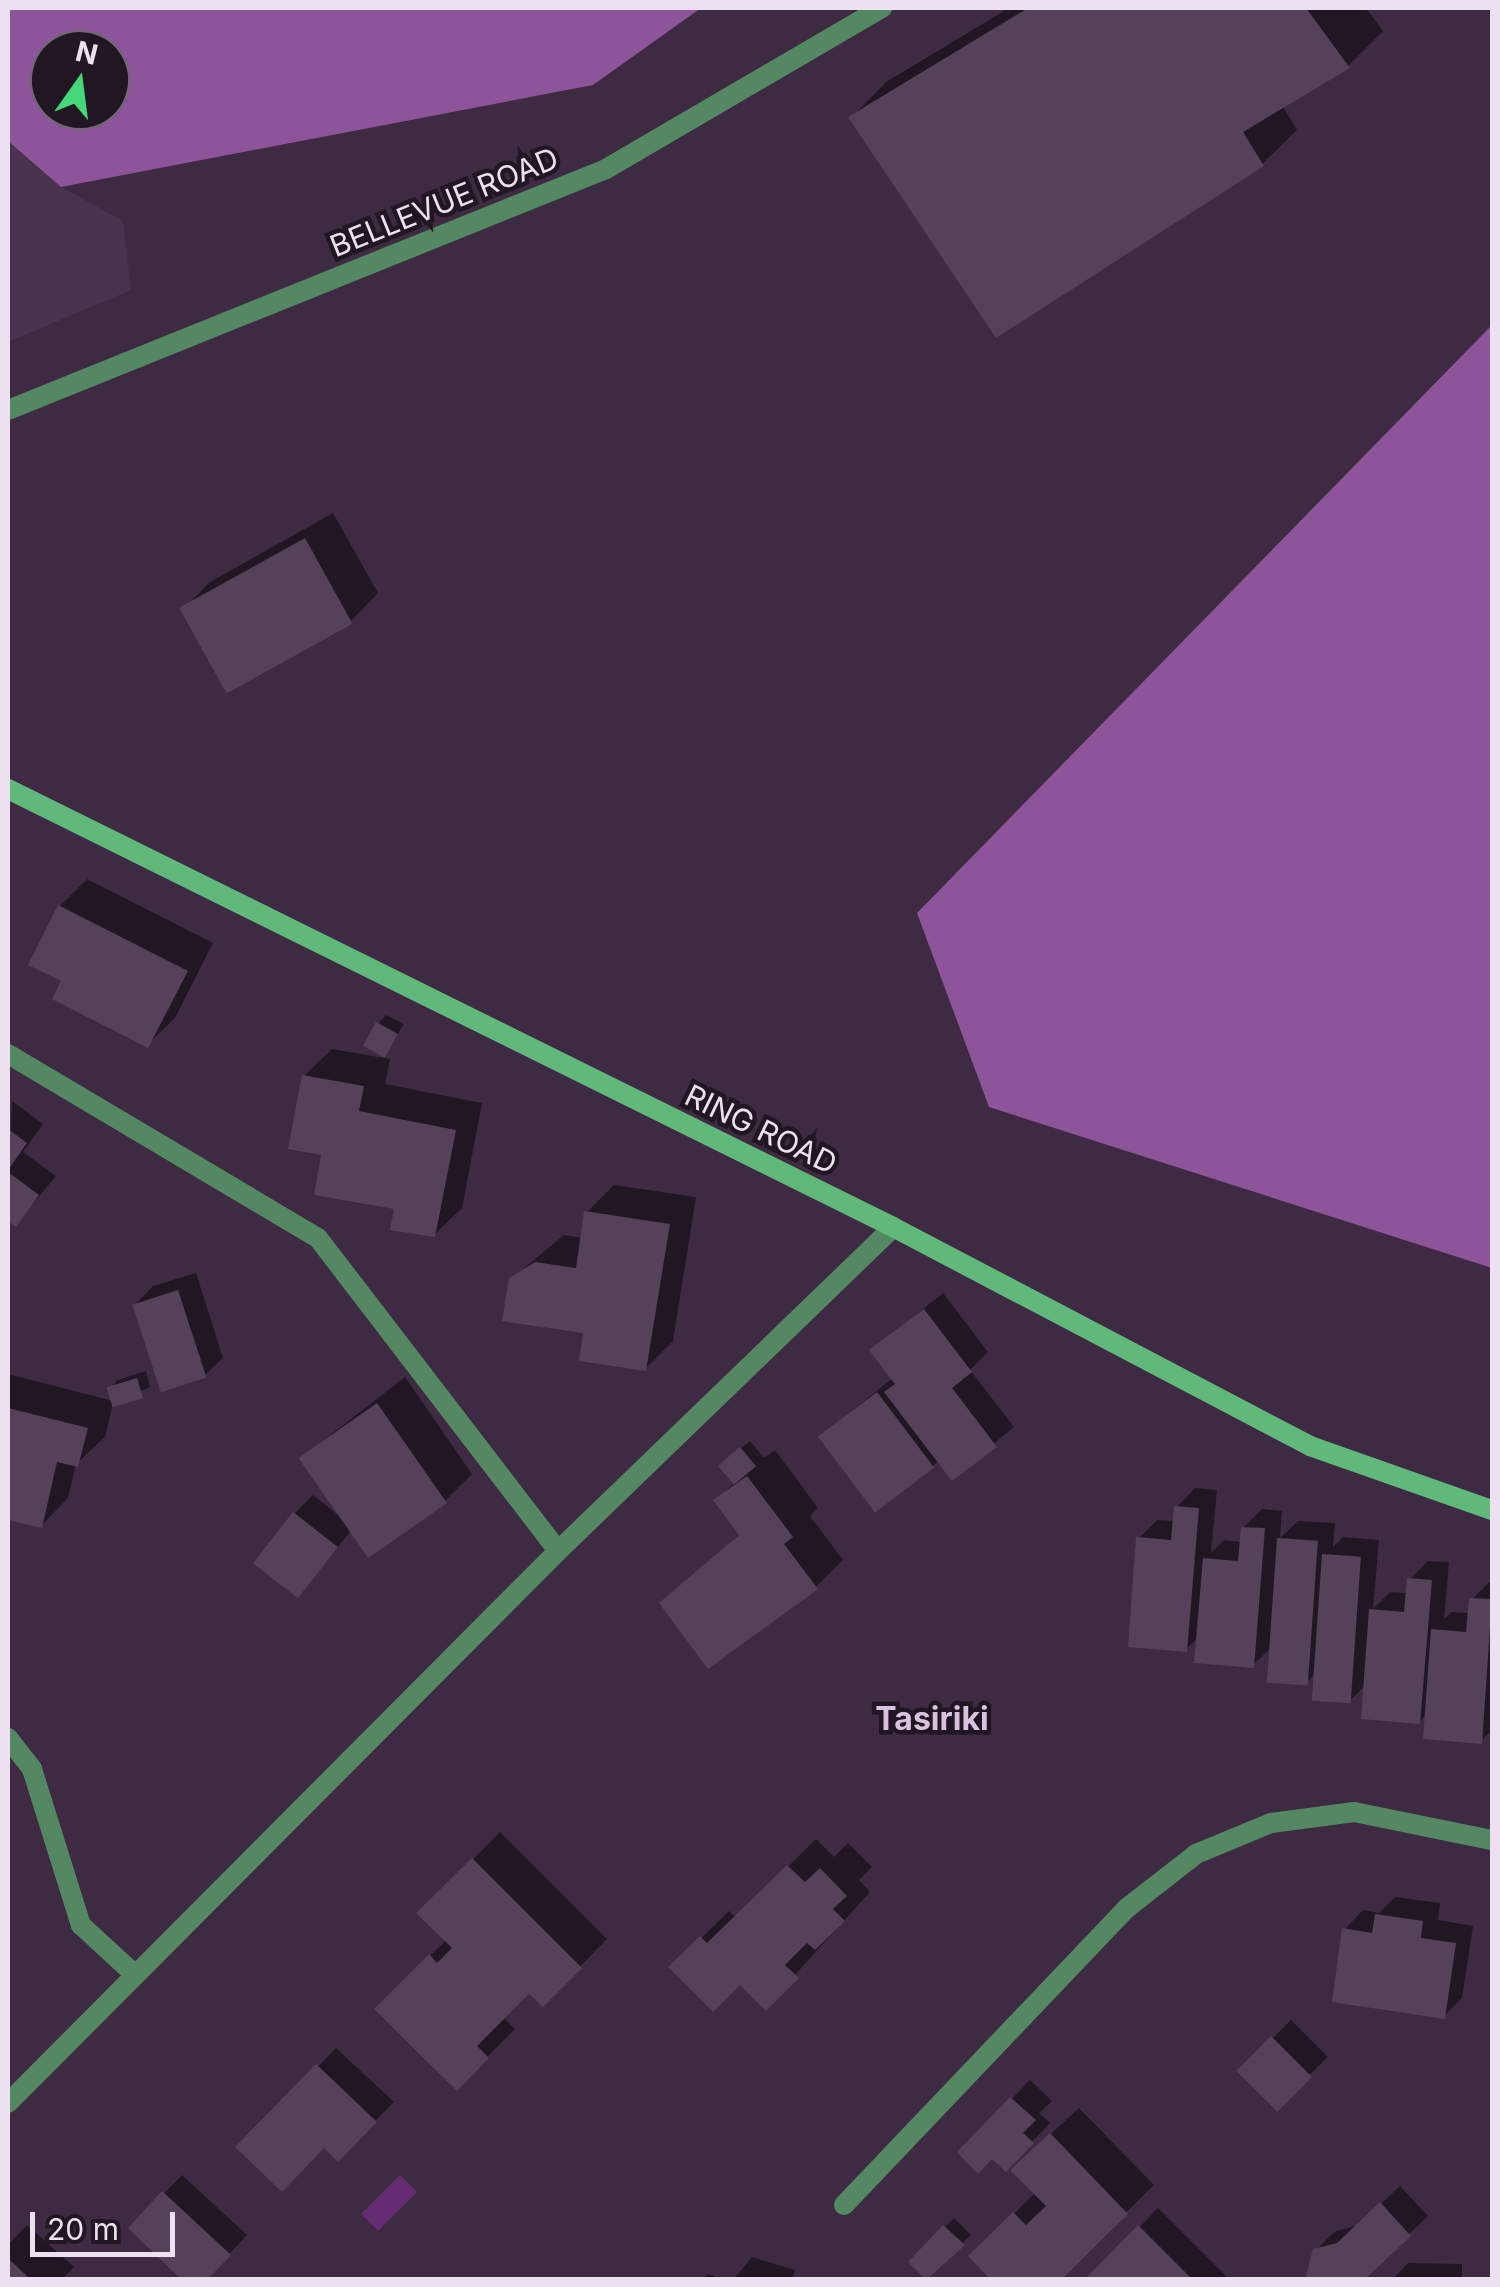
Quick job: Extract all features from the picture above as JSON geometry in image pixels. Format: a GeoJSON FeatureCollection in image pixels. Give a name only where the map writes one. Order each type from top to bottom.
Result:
{"type":"FeatureCollection","features":[{"type":"Feature","properties":{"kind":"main road","name":"RING ROAD"},"geometry":{"type":"LineString","coordinates":[[8,789],[893,1227],[1310,1446],[1492,1510]]}},
{"type":"Feature","properties":{"kind":"street","name":"BELLEVUE ROAD"},"geometry":{"type":"LineString","coordinates":[[8,410],[606,170],[882,8]]}},
{"type":"Feature","properties":{"kind":"street"},"geometry":{"type":"LineString","coordinates":[[8,1054],[318,1238],[558,1551]]}},
{"type":"Feature","properties":{"kind":"street"},"geometry":{"type":"LineString","coordinates":[[8,2103],[558,1551],[893,1227]]}},
{"type":"Feature","properties":{"kind":"street"},"geometry":{"type":"LineString","coordinates":[[8,1738],[32,1769],[81,1925],[133,1974]]}},
{"type":"Feature","properties":{"kind":"street"},"geometry":{"type":"LineString","coordinates":[[844,2205],[1127,1908],[1196,1854],[1272,1822],[1354,1812],[1492,1840]]}},
{"type":"Feature","properties":{"kind":"shaded area"},"geometry":{"type":"Polygon","coordinates":[[[8,8],[701,8],[593,85],[61,187],[8,141],[8,8]]]}},
{"type":"Feature","properties":{"kind":"shaded area"},"geometry":{"type":"Polygon","coordinates":[[[8,141],[61,187],[123,221],[131,290],[8,342],[8,141]]]}},
{"type":"Feature","properties":{"kind":"shaded area"},"geometry":{"type":"Polygon","coordinates":[[[1492,325],[1492,1268],[989,1107],[917,913],[1492,325]]]}},
{"type":"Feature","properties":{"kind":"shaded area"},"geometry":{"type":"Polygon","coordinates":[[[400,2175],[417,2192],[378,2231],[361,2214],[400,2175]]]}},
{"type":"Feature","properties":{"kind":"building"},"geometry":{"type":"Polygon","coordinates":[[[1028,8],[1306,8],[1350,68],[1243,132],[1264,166],[996,338],[848,117],[1028,8]]]}},
{"type":"Feature","properties":{"kind":"building"},"geometry":{"type":"Polygon","coordinates":[[[305,538],[353,624],[227,694],[179,608],[305,538]]]}},
{"type":"Feature","properties":{"kind":"building"},"geometry":{"type":"Polygon","coordinates":[[[58,905],[188,971],[148,1048],[52,999],[61,981],[28,965],[58,905]]]}},
{"type":"Feature","properties":{"kind":"building"},"geometry":{"type":"Polygon","coordinates":[[[376,1022],[398,1034],[385,1058],[363,1046],[376,1022]]]}},
{"type":"Feature","properties":{"kind":"building"},"geometry":{"type":"Polygon","coordinates":[[[302,1075],[364,1086],[359,1111],[456,1130],[435,1237],[390,1230],[394,1209],[314,1195],[321,1155],[288,1149],[302,1075]]]}},
{"type":"Feature","properties":{"kind":"building"},"geometry":{"type":"Polygon","coordinates":[[[8,1129],[27,1143],[8,1170],[8,1129]]]}},
{"type":"Feature","properties":{"kind":"building"},"geometry":{"type":"Polygon","coordinates":[[[8,1172],[39,1195],[16,1227],[8,1221],[8,1172]]]}},
{"type":"Feature","properties":{"kind":"building"},"geometry":{"type":"Polygon","coordinates":[[[584,1211],[670,1224],[646,1371],[579,1361],[583,1333],[502,1321],[509,1278],[535,1262],[576,1268],[584,1211]]]}},
{"type":"Feature","properties":{"kind":"building"},"geometry":{"type":"Polygon","coordinates":[[[178,1290],[206,1377],[161,1392],[132,1305],[178,1290]]]}},
{"type":"Feature","properties":{"kind":"building"},"geometry":{"type":"Polygon","coordinates":[[[924,1309],[972,1372],[952,1388],[997,1447],[952,1481],[884,1392],[895,1384],[869,1350],[924,1309]]]}},
{"type":"Feature","properties":{"kind":"building"},"geometry":{"type":"Polygon","coordinates":[[[137,1378],[143,1398],[113,1407],[106,1387],[137,1378]]]}},
{"type":"Feature","properties":{"kind":"building"},"geometry":{"type":"Polygon","coordinates":[[[877,1392],[934,1468],[875,1512],[818,1437],[877,1392]]]}},
{"type":"Feature","properties":{"kind":"building"},"geometry":{"type":"Polygon","coordinates":[[[377,1403],[447,1503],[368,1558],[298,1458],[377,1403]]]}},
{"type":"Feature","properties":{"kind":"building"},"geometry":{"type":"Polygon","coordinates":[[[8,1408],[88,1428],[78,1467],[57,1462],[42,1528],[8,1520],[8,1408]]]}},
{"type":"Feature","properties":{"kind":"building"},"geometry":{"type":"Polygon","coordinates":[[[740,1447],[756,1466],[734,1485],[718,1466],[740,1447]]]}},
{"type":"Feature","properties":{"kind":"building"},"geometry":{"type":"Polygon","coordinates":[[[747,1476],[793,1537],[784,1544],[818,1589],[708,1669],[659,1603],[739,1535],[713,1500],[747,1476]]]}},
{"type":"Feature","properties":{"kind":"building"},"geometry":{"type":"Polygon","coordinates":[[[1174,1506],[1199,1508],[1187,1652],[1128,1647],[1136,1537],[1171,1540],[1174,1506]]]}},
{"type":"Feature","properties":{"kind":"building"},"geometry":{"type":"Polygon","coordinates":[[[293,1512],[338,1547],[298,1598],[253,1563],[293,1512]]]}},
{"type":"Feature","properties":{"kind":"building"},"geometry":{"type":"Polygon","coordinates":[[[1241,1527],[1265,1528],[1254,1668],[1194,1663],[1203,1558],[1238,1561],[1241,1527]]]}},
{"type":"Feature","properties":{"kind":"building"},"geometry":{"type":"Polygon","coordinates":[[[1277,1538],[1318,1541],[1308,1686],[1267,1683],[1277,1538]]]}},
{"type":"Feature","properties":{"kind":"building"},"geometry":{"type":"Polygon","coordinates":[[[1322,1554],[1361,1557],[1351,1703],[1312,1701],[1322,1554]]]}},
{"type":"Feature","properties":{"kind":"building"},"geometry":{"type":"Polygon","coordinates":[[[1407,1578],[1432,1580],[1420,1724],[1361,1719],[1369,1609],[1404,1612],[1407,1578]]]}},
{"type":"Feature","properties":{"kind":"building"},"geometry":{"type":"Polygon","coordinates":[[[1469,1598],[1492,1599],[1482,1744],[1423,1739],[1431,1629],[1466,1632],[1469,1598]]]}},
{"type":"Feature","properties":{"kind":"building"},"geometry":{"type":"Polygon","coordinates":[[[472,1858],[582,1968],[543,2007],[529,1994],[477,2046],[489,2058],[457,2091],[374,2009],[429,1954],[437,1963],[452,1948],[416,1913],[472,1858]]]}},
{"type":"Feature","properties":{"kind":"building"},"geometry":{"type":"Polygon","coordinates":[[[787,1865],[805,1882],[820,1868],[847,1896],[833,1909],[845,1921],[815,1950],[807,1943],[785,1965],[799,1978],[766,2011],[740,1985],[713,2012],[668,1967],[700,1936],[707,1943],[787,1865]]]}},
{"type":"Feature","properties":{"kind":"building"},"geometry":{"type":"Polygon","coordinates":[[[1375,1914],[1423,1921],[1421,1938],[1456,1943],[1445,2019],[1332,2002],[1342,1928],[1372,1933],[1375,1914]]]}},
{"type":"Feature","properties":{"kind":"building"},"geometry":{"type":"Polygon","coordinates":[[[1271,2036],[1312,2077],[1277,2112],[1236,2071],[1271,2036]]]}},
{"type":"Feature","properties":{"kind":"building"},"geometry":{"type":"Polygon","coordinates":[[[316,2064],[377,2122],[338,2162],[324,2148],[282,2192],[235,2147],[316,2064]]]}},
{"type":"Feature","properties":{"kind":"building"},"geometry":{"type":"Polygon","coordinates":[[[1010,2097],[1036,2120],[1023,2133],[1034,2143],[1006,2172],[992,2159],[978,2174],[957,2152],[1010,2097]]]}},
{"type":"Feature","properties":{"kind":"building"},"geometry":{"type":"Polygon","coordinates":[[[1050,2133],[1128,2214],[1061,2280],[991,2280],[968,2256],[1013,2212],[1026,2225],[1046,2206],[1010,2170],[1050,2133]]]}},
{"type":"Feature","properties":{"kind":"building"},"geometry":{"type":"Polygon","coordinates":[[[162,2191],[231,2255],[207,2280],[182,2280],[128,2228],[162,2191]]]}},
{"type":"Feature","properties":{"kind":"building"},"geometry":{"type":"Polygon","coordinates":[[[1380,2202],[1411,2236],[1364,2280],[1305,2280],[1313,2249],[1337,2243],[1380,2202]]]}},
{"type":"Feature","properties":{"kind":"building"},"geometry":{"type":"Polygon","coordinates":[[[943,2225],[965,2245],[926,2280],[908,2262],[943,2225]]]}},
{"type":"Feature","properties":{"kind":"building"},"geometry":{"type":"Polygon","coordinates":[[[1138,2225],[1193,2280],[1084,2280],[1138,2225]]]}},
{"type":"Feature","properties":{"kind":"building"},"geometry":{"type":"Polygon","coordinates":[[[8,2258],[31,2280],[8,2280],[8,2258]]]}},
{"type":"Feature","properties":{"kind":"district","name":"Tasiriki"},"geometry":{"type":"Point","coordinates":[932,1719]}}]}
